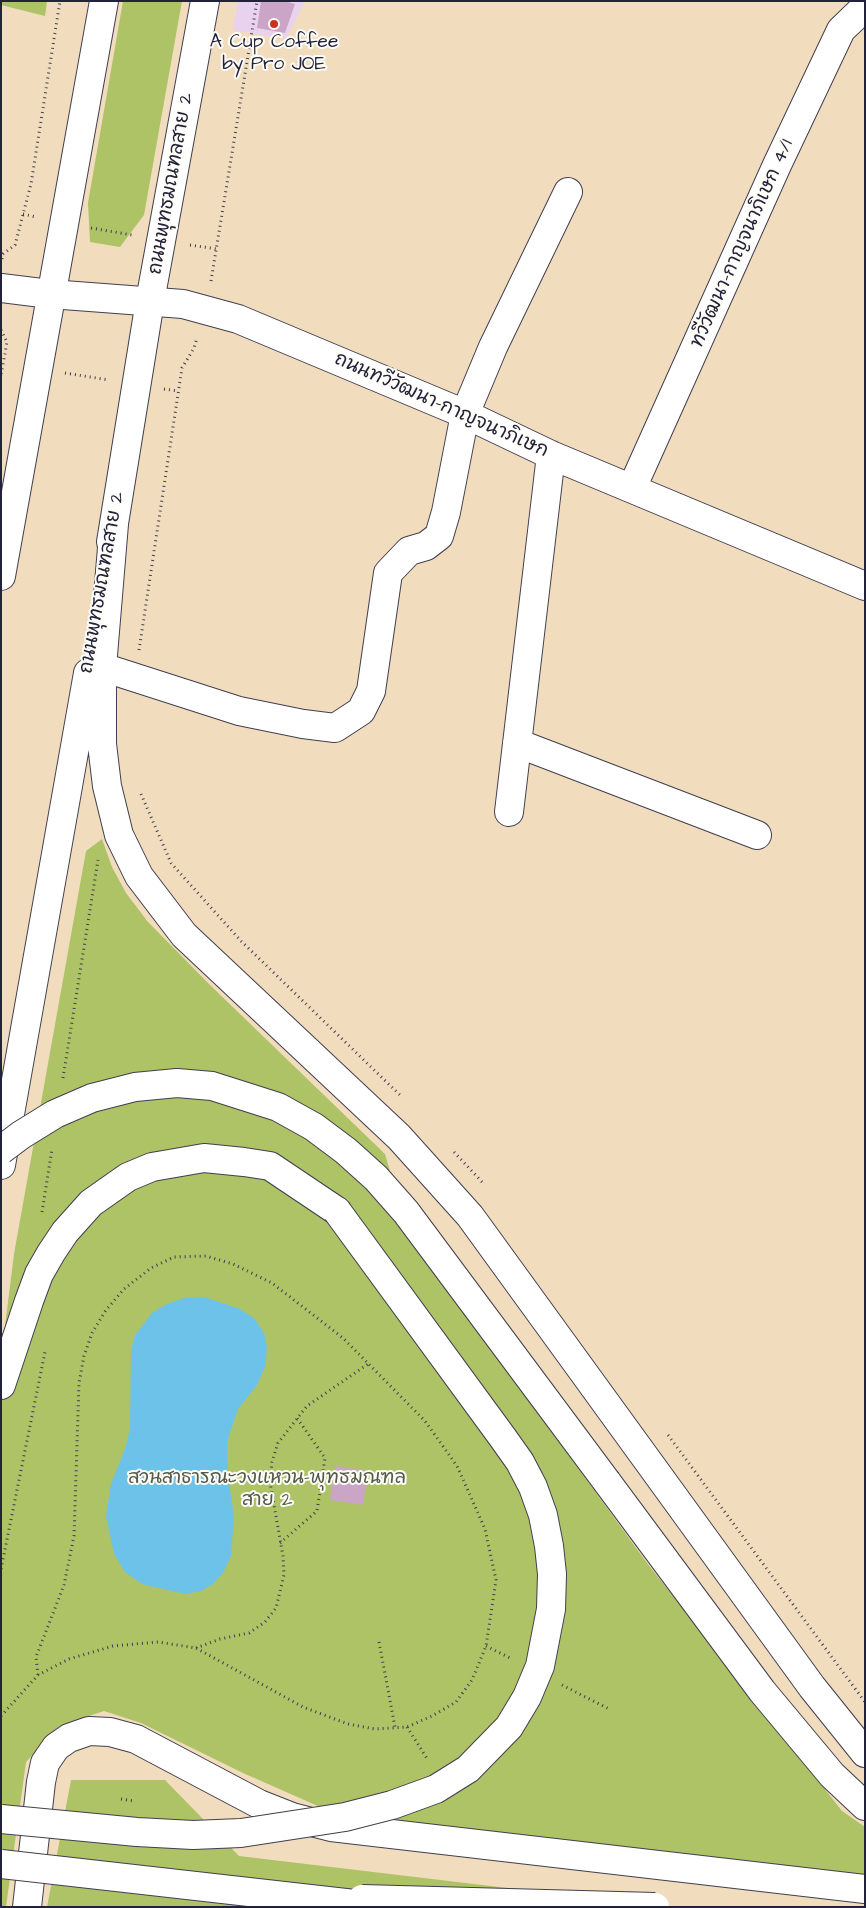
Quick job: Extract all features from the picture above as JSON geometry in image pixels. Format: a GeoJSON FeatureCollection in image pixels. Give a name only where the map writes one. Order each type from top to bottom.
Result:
{"type":"FeatureCollection","features":[{"type":"Feature","properties":{"kind":"main road"},"geometry":{"type":"LineString","coordinates":[[1,576],[104,1]]}},
{"type":"Feature","properties":{"kind":"main road","name":"ถนนพุทธมณฑลสาย 2"},"geometry":{"type":"LineString","coordinates":[[1,1165],[114,524],[150,301],[205,1]]}},
{"type":"Feature","properties":{"kind":"main road","name":"ทวีวัฒนา-กาญจนาภิเษก 4/1"},"geometry":{"type":"LineString","coordinates":[[632,488],[841,30],[865,7]]}},
{"type":"Feature","properties":{"kind":"main road"},"geometry":{"type":"LineString","coordinates":[[102,667],[239,711],[303,724],[335,728],[361,711],[370,691],[388,573],[409,551],[426,546],[439,536],[446,512],[465,414],[492,347],[568,192]]}},
{"type":"Feature","properties":{"kind":"main road","name":"ถนนทวีวัฒนา-กาญจนาภิเษก"},"geometry":{"type":"LineString","coordinates":[[1,288],[50,294],[183,304],[238,319],[465,414],[552,455],[865,586]]}},
{"type":"Feature","properties":{"kind":"main road"},"geometry":{"type":"LineString","coordinates":[[509,812],[552,455]]}},
{"type":"Feature","properties":{"kind":"main road"},"geometry":{"type":"LineString","coordinates":[[114,524],[102,667],[102,735],[107,786],[119,835],[139,876],[184,935],[399,1137],[470,1216],[812,1687],[865,1753]]}},
{"type":"Feature","properties":{"kind":"main road"},"geometry":{"type":"LineString","coordinates":[[517,743],[757,835]]}},
{"type":"Feature","properties":{"kind":"main road"},"geometry":{"type":"LineString","coordinates":[[1,1150],[55,1114],[92,1098],[135,1087],[177,1084],[212,1086],[278,1106],[314,1127],[346,1151],[376,1178],[400,1205],[762,1691],[832,1775],[865,1806]]}},
{"type":"Feature","properties":{"kind":"main road"},"geometry":{"type":"LineString","coordinates":[[1,1385],[29,1301],[51,1254],[64,1232],[91,1203],[128,1177],[152,1167],[204,1158],[270,1166],[337,1211],[520,1462],[533,1487],[543,1515],[552,1574],[552,1609],[540,1666],[527,1697],[509,1727],[468,1769],[436,1788],[392,1805],[345,1817],[249,1832],[192,1835],[137,1832],[1,1819]]}},
{"type":"Feature","properties":{"kind":"main road"},"geometry":{"type":"LineString","coordinates":[[27,1907],[41,1782],[45,1763],[56,1747],[69,1738],[90,1731],[110,1732],[136,1739],[258,1804],[292,1817],[330,1828],[865,1889]]}},
{"type":"Feature","properties":{"kind":"main road"},"geometry":{"type":"LineString","coordinates":[[1,1864],[381,1907]]}},
{"type":"Feature","properties":{"kind":"main road"},"geometry":{"type":"LineString","coordinates":[[303,1898],[655,1907]]}},
{"type":"Feature","properties":{"kind":"path"},"geometry":{"type":"LineString","coordinates":[[3,254],[15,245],[31,184],[60,1]]}},
{"type":"Feature","properties":{"kind":"path"},"geometry":{"type":"LineString","coordinates":[[212,278],[257,1]]}},
{"type":"Feature","properties":{"kind":"path"},"geometry":{"type":"LineString","coordinates":[[89,228],[133,235]]}},
{"type":"Feature","properties":{"kind":"path"},"geometry":{"type":"LineString","coordinates":[[1,330],[7,342],[1,375]]}},
{"type":"Feature","properties":{"kind":"path"},"geometry":{"type":"LineString","coordinates":[[135,677],[182,368],[194,348]]}},
{"type":"Feature","properties":{"kind":"path"},"geometry":{"type":"LineString","coordinates":[[68,373],[118,381]]}},
{"type":"Feature","properties":{"kind":"path"},"geometry":{"type":"LineString","coordinates":[[139,790],[149,814]]}},
{"type":"Feature","properties":{"kind":"path"},"geometry":{"type":"LineString","coordinates":[[62,1087],[99,853]]}},
{"type":"Feature","properties":{"kind":"path"},"geometry":{"type":"LineString","coordinates":[[42,1214],[53,1146]]}},
{"type":"Feature","properties":{"kind":"path"},"geometry":{"type":"LineString","coordinates":[[1,1716],[38,1675],[69,1659],[113,1646],[158,1642],[196,1648],[303,1708],[348,1724],[374,1729],[407,1727],[432,1716],[456,1702],[472,1680],[486,1646],[496,1580],[486,1530],[457,1466],[425,1422],[343,1338],[272,1283],[233,1264],[206,1256],[174,1256],[151,1268],[124,1289],[106,1310],[92,1333],[84,1356],[79,1383],[74,1536],[64,1585],[36,1657],[38,1675]]}},
{"type":"Feature","properties":{"kind":"path"},"geometry":{"type":"LineString","coordinates":[[1,1569],[46,1347]]}},
{"type":"Feature","properties":{"kind":"path"},"geometry":{"type":"LineString","coordinates":[[196,1648],[220,1639],[249,1633],[265,1622],[276,1608],[282,1590],[284,1566],[270,1482],[272,1462],[278,1443],[307,1406],[368,1364]]}},
{"type":"Feature","properties":{"kind":"path"},"geometry":{"type":"LineString","coordinates":[[280,1543],[317,1511],[325,1458],[296,1418]]}},
{"type":"Feature","properties":{"kind":"path"},"geometry":{"type":"LineString","coordinates":[[379,1642],[395,1727]]}},
{"type":"Feature","properties":{"kind":"path"},"geometry":{"type":"LineString","coordinates":[[407,1727],[433,1766]]}},
{"type":"Feature","properties":{"kind":"shaded area"},"geometry":{"type":"Polygon","coordinates":[[[238,1],[305,1],[286,39],[233,30],[238,1]]]}},
{"type":"Feature","properties":{"kind":"green space"},"geometry":{"type":"Polygon","coordinates":[[[1,1],[47,1],[45,16],[1,5],[1,1]]]}},
{"type":"Feature","properties":{"kind":"green space"},"geometry":{"type":"Polygon","coordinates":[[[123,1],[182,1],[144,215],[120,247],[90,242],[88,203],[123,1]]]}},
{"type":"Feature","properties":{"kind":"green space","name":"สวนสาธารณะวงแหวน-พุทธมณฑล สาย 2"},"geometry":{"type":"Polygon","coordinates":[[[102,839],[112,867],[126,893],[148,922],[210,985],[385,1154],[409,1236],[647,1563],[842,1811],[865,1827],[865,1875],[361,1825],[243,1773],[141,1723],[104,1711],[62,1725],[26,1762],[6,1907],[1,1907],[1,1358],[14,1254],[86,851],[102,839]]]}},
{"type":"Feature","properties":{"kind":"green space"},"geometry":{"type":"Polygon","coordinates":[[[71,1780],[165,1780],[239,1856],[667,1907],[47,1907],[71,1780]]]}},
{"type":"Feature","properties":{"kind":"water"},"geometry":{"type":"Polygon","coordinates":[[[204,1297],[240,1309],[255,1319],[264,1333],[267,1348],[265,1367],[257,1385],[238,1409],[227,1442],[228,1477],[234,1516],[231,1556],[223,1573],[213,1584],[201,1591],[185,1594],[142,1584],[125,1572],[114,1554],[106,1516],[111,1484],[125,1449],[130,1429],[131,1351],[135,1335],[152,1313],[167,1304],[184,1298],[204,1297]]]}},
{"type":"Feature","properties":{"kind":"building"},"geometry":{"type":"Polygon","coordinates":[[[261,1],[284,1],[295,4],[285,33],[257,28],[261,1]]]}},
{"type":"Feature","properties":{"kind":"building"},"geometry":{"type":"Polygon","coordinates":[[[335,1466],[368,1471],[363,1505],[330,1500],[335,1466]]]}},
{"type":"Feature","properties":{"kind":"place","name":"A Cup Coffee by Pro JOE"},"geometry":{"type":"Point","coordinates":[274,24]}}]}
